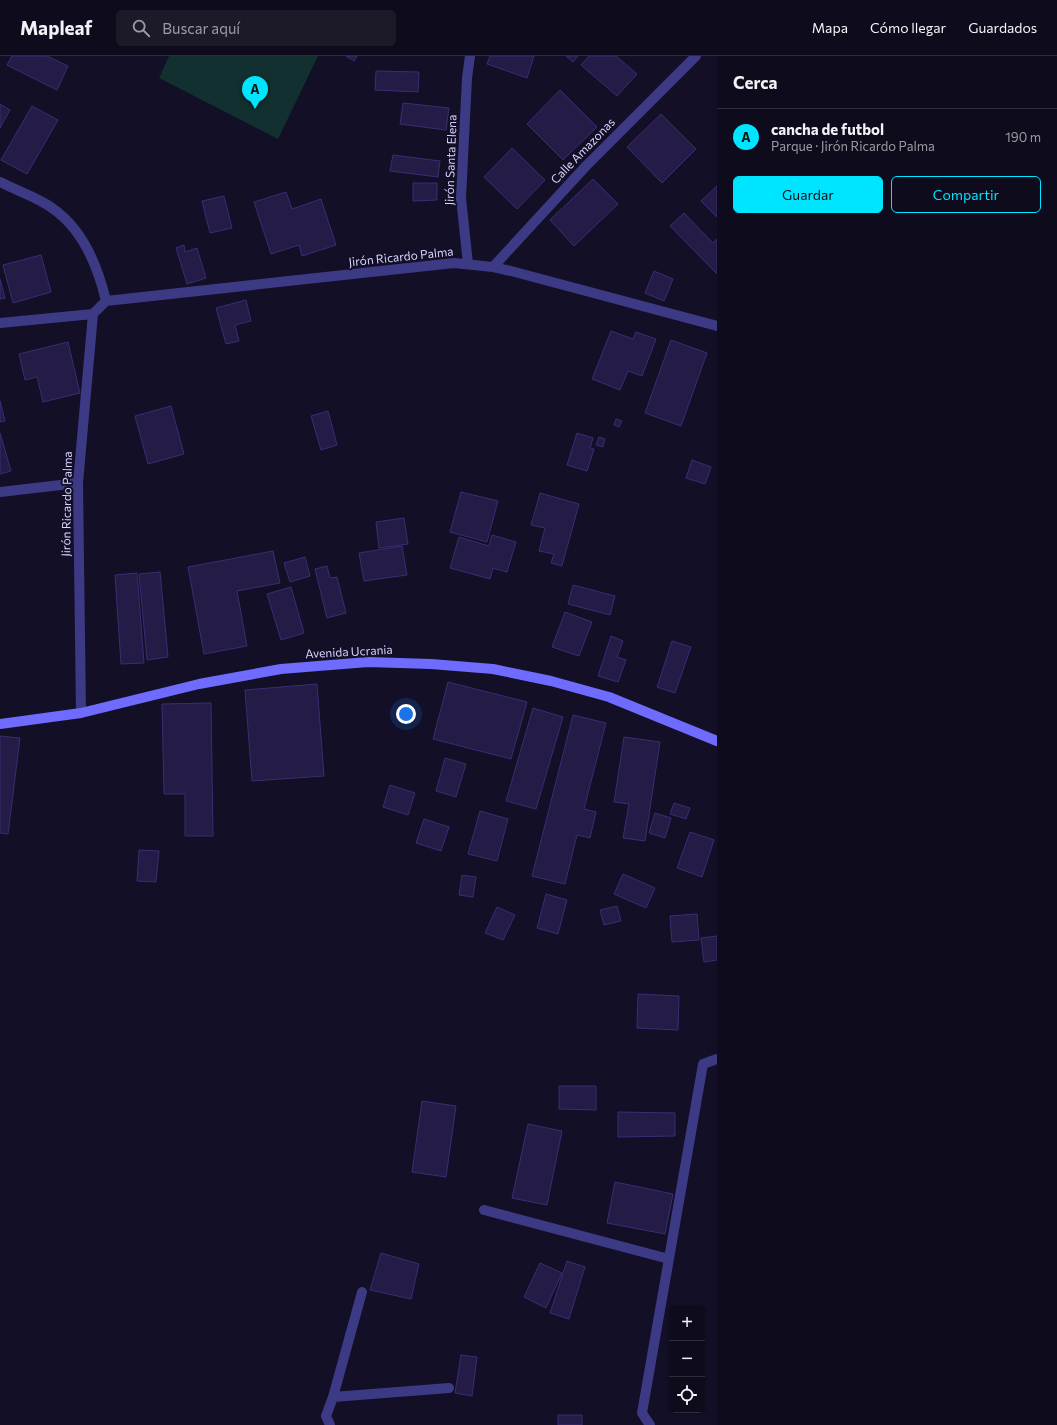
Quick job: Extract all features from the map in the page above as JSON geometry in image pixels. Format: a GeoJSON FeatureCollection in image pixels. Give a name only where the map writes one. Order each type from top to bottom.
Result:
{"type":"FeatureCollection","features":[{"type":"Feature","properties":{"kind":"main road","name":"Avenida Ucrania"},"geometry":{"type":"LineString","coordinates":[[0,724],[81,713],[200,684],[281,669],[368,662],[431,664],[493,669],[558,683],[609,696],[717,741]]}},
{"type":"Feature","properties":{"kind":"street","name":"Jirón Santa Elena"},"geometry":{"type":"LineString","coordinates":[[468,264],[462,198],[467,78],[470,56]]}},
{"type":"Feature","properties":{"kind":"street","name":"Calle Amazonas"},"geometry":{"type":"LineString","coordinates":[[493,267],[586,166],[696,56]]}},
{"type":"Feature","properties":{"kind":"street"},"geometry":{"type":"LineString","coordinates":[[0,182],[51,207],[64,217],[75,230],[91,256],[100,278],[106,301],[92,314],[0,323]]}},
{"type":"Feature","properties":{"kind":"street","name":"Jirón Ricardo Palma"},"geometry":{"type":"LineString","coordinates":[[106,301],[454,263],[493,267],[519,273],[717,326]]}},
{"type":"Feature","properties":{"kind":"street","name":"Jirón Ricardo Palma"},"geometry":{"type":"LineString","coordinates":[[81,713],[78,483],[92,314]]}},
{"type":"Feature","properties":{"kind":"street"},"geometry":{"type":"LineString","coordinates":[[0,492],[78,483]]}},
{"type":"Feature","properties":{"kind":"street"},"geometry":{"type":"LineString","coordinates":[[650,1425],[642,1413],[703,1064],[717,1059]]}},
{"type":"Feature","properties":{"kind":"street"},"geometry":{"type":"LineString","coordinates":[[484,1210],[669,1259]]}},
{"type":"Feature","properties":{"kind":"street"},"geometry":{"type":"LineString","coordinates":[[330,1425],[326,1416],[333,1397],[362,1292]]}},
{"type":"Feature","properties":{"kind":"street"},"geometry":{"type":"LineString","coordinates":[[333,1397],[449,1388]]}},
{"type":"Feature","properties":{"kind":"green space"},"geometry":{"type":"Polygon","coordinates":[[[169,56],[318,56],[278,139],[159,78],[169,56]]]}},
{"type":"Feature","properties":{"kind":"building"},"geometry":{"type":"Polygon","coordinates":[[[12,56],[47,56],[68,66],[57,90],[7,65],[12,56]]]}},
{"type":"Feature","properties":{"kind":"building"},"geometry":{"type":"Polygon","coordinates":[[[346,56],[357,56],[354,61],[346,56]]]}},
{"type":"Feature","properties":{"kind":"building"},"geometry":{"type":"Polygon","coordinates":[[[490,56],[534,56],[527,78],[487,64],[490,56]]]}},
{"type":"Feature","properties":{"kind":"building"},"geometry":{"type":"Polygon","coordinates":[[[566,56],[578,56],[573,62],[566,56]]]}},
{"type":"Feature","properties":{"kind":"building"},"geometry":{"type":"Polygon","coordinates":[[[589,56],[616,56],[637,74],[617,96],[581,65],[589,56]]]}},
{"type":"Feature","properties":{"kind":"building"},"geometry":{"type":"Polygon","coordinates":[[[376,71],[419,72],[418,92],[375,90],[376,71]]]}},
{"type":"Feature","properties":{"kind":"building"},"geometry":{"type":"Polygon","coordinates":[[[560,90],[597,127],[563,160],[527,124],[560,90]]]}},
{"type":"Feature","properties":{"kind":"building"},"geometry":{"type":"Polygon","coordinates":[[[403,103],[449,108],[446,130],[400,124],[403,103]]]}},
{"type":"Feature","properties":{"kind":"building"},"geometry":{"type":"Polygon","coordinates":[[[0,104],[10,110],[0,128],[0,104]]]}},
{"type":"Feature","properties":{"kind":"building"},"geometry":{"type":"Polygon","coordinates":[[[32,106],[58,120],[27,174],[1,160],[32,106]]]}},
{"type":"Feature","properties":{"kind":"building"},"geometry":{"type":"Polygon","coordinates":[[[661,114],[696,149],[662,183],[627,147],[661,114]]]}},
{"type":"Feature","properties":{"kind":"building"},"geometry":{"type":"Polygon","coordinates":[[[512,148],[545,180],[517,209],[484,177],[512,148]]]}},
{"type":"Feature","properties":{"kind":"building"},"geometry":{"type":"Polygon","coordinates":[[[393,155],[440,161],[438,177],[390,171],[393,155]]]}},
{"type":"Feature","properties":{"kind":"building"},"geometry":{"type":"Polygon","coordinates":[[[593,179],[618,204],[574,246],[550,220],[593,179]]]}},
{"type":"Feature","properties":{"kind":"building"},"geometry":{"type":"Polygon","coordinates":[[[413,183],[437,183],[437,200],[413,201],[413,183]]]}},
{"type":"Feature","properties":{"kind":"building"},"geometry":{"type":"Polygon","coordinates":[[[717,186],[717,217],[701,201],[717,186]]]}},
{"type":"Feature","properties":{"kind":"building"},"geometry":{"type":"Polygon","coordinates":[[[286,192],[292,209],[321,199],[336,245],[302,256],[299,245],[271,254],[254,202],[286,192]]]}},
{"type":"Feature","properties":{"kind":"building"},"geometry":{"type":"Polygon","coordinates":[[[224,196],[232,228],[210,233],[202,201],[224,196]]]}},
{"type":"Feature","properties":{"kind":"building"},"geometry":{"type":"Polygon","coordinates":[[[684,213],[713,243],[717,239],[717,274],[670,226],[684,213]]]}},
{"type":"Feature","properties":{"kind":"building"},"geometry":{"type":"Polygon","coordinates":[[[184,245],[185,252],[197,248],[206,278],[187,284],[176,248],[184,245]]]}},
{"type":"Feature","properties":{"kind":"building"},"geometry":{"type":"Polygon","coordinates":[[[41,255],[51,292],[13,303],[3,265],[41,255]]]}},
{"type":"Feature","properties":{"kind":"building"},"geometry":{"type":"Polygon","coordinates":[[[654,271],[673,279],[664,301],[645,293],[654,271]]]}},
{"type":"Feature","properties":{"kind":"building"},"geometry":{"type":"Polygon","coordinates":[[[0,279],[5,298],[0,299],[0,279]]]}},
{"type":"Feature","properties":{"kind":"building"},"geometry":{"type":"Polygon","coordinates":[[[246,300],[251,321],[235,325],[239,341],[226,344],[216,308],[246,300]]]}},
{"type":"Feature","properties":{"kind":"building"},"geometry":{"type":"Polygon","coordinates":[[[611,331],[633,339],[636,332],[656,339],[642,376],[628,371],[620,390],[592,379],[611,331]]]}},
{"type":"Feature","properties":{"kind":"building"},"geometry":{"type":"Polygon","coordinates":[[[671,340],[707,353],[681,426],[645,413],[671,340]]]}},
{"type":"Feature","properties":{"kind":"building"},"geometry":{"type":"Polygon","coordinates":[[[68,342],[80,393],[43,402],[37,377],[25,380],[19,354],[68,342]]]}},
{"type":"Feature","properties":{"kind":"building"},"geometry":{"type":"Polygon","coordinates":[[[0,401],[5,421],[0,422],[0,401]]]}},
{"type":"Feature","properties":{"kind":"building"},"geometry":{"type":"Polygon","coordinates":[[[171,406],[184,454],[148,464],[135,416],[171,406]]]}},
{"type":"Feature","properties":{"kind":"building"},"geometry":{"type":"Polygon","coordinates":[[[328,411],[337,445],[321,450],[311,416],[328,411]]]}},
{"type":"Feature","properties":{"kind":"building"},"geometry":{"type":"Polygon","coordinates":[[[616,419],[622,421],[619,427],[614,425],[616,419]]]}},
{"type":"Feature","properties":{"kind":"building"},"geometry":{"type":"Polygon","coordinates":[[[0,433],[11,471],[0,474],[0,433]]]}},
{"type":"Feature","properties":{"kind":"building"},"geometry":{"type":"Polygon","coordinates":[[[577,433],[593,438],[590,448],[594,449],[587,471],[567,465],[577,433]]]}},
{"type":"Feature","properties":{"kind":"building"},"geometry":{"type":"Polygon","coordinates":[[[599,437],[605,439],[603,447],[596,445],[599,437]]]}},
{"type":"Feature","properties":{"kind":"building"},"geometry":{"type":"Polygon","coordinates":[[[692,460],[711,467],[705,484],[686,478],[692,460]]]}},
{"type":"Feature","properties":{"kind":"building"},"geometry":{"type":"Polygon","coordinates":[[[461,492],[498,501],[487,542],[450,532],[461,492]]]}},
{"type":"Feature","properties":{"kind":"building"},"geometry":{"type":"Polygon","coordinates":[[[540,493],[579,504],[562,566],[551,563],[554,554],[539,551],[545,528],[531,525],[540,493]]]}},
{"type":"Feature","properties":{"kind":"building"},"geometry":{"type":"Polygon","coordinates":[[[404,518],[408,544],[379,548],[376,522],[404,518]]]}},
{"type":"Feature","properties":{"kind":"building"},"geometry":{"type":"Polygon","coordinates":[[[492,535],[516,542],[507,572],[493,568],[490,579],[450,568],[459,537],[489,546],[492,535]]]}},
{"type":"Feature","properties":{"kind":"building"},"geometry":{"type":"Polygon","coordinates":[[[402,546],[407,575],[364,581],[359,553],[402,546]]]}},
{"type":"Feature","properties":{"kind":"building"},"geometry":{"type":"Polygon","coordinates":[[[273,551],[280,583],[237,591],[247,646],[204,654],[188,567],[273,551]]]}},
{"type":"Feature","properties":{"kind":"building"},"geometry":{"type":"Polygon","coordinates":[[[305,557],[310,576],[290,582],[284,563],[305,557]]]}},
{"type":"Feature","properties":{"kind":"building"},"geometry":{"type":"Polygon","coordinates":[[[327,566],[330,578],[337,577],[346,613],[327,618],[315,569],[327,566]]]}},
{"type":"Feature","properties":{"kind":"building"},"geometry":{"type":"Polygon","coordinates":[[[160,572],[168,657],[147,660],[139,574],[160,572]]]}},
{"type":"Feature","properties":{"kind":"building"},"geometry":{"type":"Polygon","coordinates":[[[137,573],[144,663],[121,664],[115,575],[137,573]]]}},
{"type":"Feature","properties":{"kind":"building"},"geometry":{"type":"Polygon","coordinates":[[[573,585],[615,596],[610,615],[568,604],[573,585]]]}},
{"type":"Feature","properties":{"kind":"building"},"geometry":{"type":"Polygon","coordinates":[[[291,587],[304,633],[281,640],[267,594],[291,587]]]}},
{"type":"Feature","properties":{"kind":"building"},"geometry":{"type":"Polygon","coordinates":[[[565,612],[592,622],[579,656],[552,647],[565,612]]]}},
{"type":"Feature","properties":{"kind":"building"},"geometry":{"type":"Polygon","coordinates":[[[611,636],[623,641],[617,657],[626,660],[618,682],[598,676],[611,636]]]}},
{"type":"Feature","properties":{"kind":"building"},"geometry":{"type":"Polygon","coordinates":[[[672,641],[691,647],[675,693],[657,687],[672,641]]]}},
{"type":"Feature","properties":{"kind":"building"},"geometry":{"type":"Polygon","coordinates":[[[448,682],[527,702],[511,759],[433,739],[448,682]]]}},
{"type":"Feature","properties":{"kind":"building"},"geometry":{"type":"Polygon","coordinates":[[[317,684],[324,776],[252,781],[245,690],[317,684]]]}},
{"type":"Feature","properties":{"kind":"building"},"geometry":{"type":"Polygon","coordinates":[[[211,703],[213,836],[185,836],[185,794],[164,794],[162,704],[211,703]]]}},
{"type":"Feature","properties":{"kind":"building"},"geometry":{"type":"Polygon","coordinates":[[[533,708],[563,717],[536,809],[506,801],[533,708]]]}},
{"type":"Feature","properties":{"kind":"building"},"geometry":{"type":"Polygon","coordinates":[[[573,715],[606,723],[584,809],[596,812],[590,838],[577,835],[565,884],[532,876],[573,715]]]}},
{"type":"Feature","properties":{"kind":"building"},"geometry":{"type":"Polygon","coordinates":[[[0,736],[20,738],[8,834],[0,833],[0,736]]]}},
{"type":"Feature","properties":{"kind":"building"},"geometry":{"type":"Polygon","coordinates":[[[624,737],[660,742],[645,841],[623,838],[629,804],[614,802],[624,737]]]}},
{"type":"Feature","properties":{"kind":"building"},"geometry":{"type":"Polygon","coordinates":[[[445,758],[466,764],[456,797],[436,791],[445,758]]]}},
{"type":"Feature","properties":{"kind":"building"},"geometry":{"type":"Polygon","coordinates":[[[390,785],[415,793],[408,815],[383,807],[390,785]]]}},
{"type":"Feature","properties":{"kind":"building"},"geometry":{"type":"Polygon","coordinates":[[[674,803],[690,808],[686,819],[670,814],[674,803]]]}},
{"type":"Feature","properties":{"kind":"building"},"geometry":{"type":"Polygon","coordinates":[[[480,811],[508,819],[497,861],[468,854],[480,811]]]}},
{"type":"Feature","properties":{"kind":"building"},"geometry":{"type":"Polygon","coordinates":[[[655,813],[671,818],[665,838],[649,833],[655,813]]]}},
{"type":"Feature","properties":{"kind":"building"},"geometry":{"type":"Polygon","coordinates":[[[424,819],[449,827],[441,851],[416,843],[424,819]]]}},
{"type":"Feature","properties":{"kind":"building"},"geometry":{"type":"Polygon","coordinates":[[[690,832],[714,840],[702,877],[677,868],[690,832]]]}},
{"type":"Feature","properties":{"kind":"building"},"geometry":{"type":"Polygon","coordinates":[[[139,850],[159,851],[156,882],[137,881],[139,850]]]}},
{"type":"Feature","properties":{"kind":"building"},"geometry":{"type":"Polygon","coordinates":[[[623,874],[655,888],[646,908],[614,894],[623,874]]]}},
{"type":"Feature","properties":{"kind":"building"},"geometry":{"type":"Polygon","coordinates":[[[462,875],[476,877],[473,897],[459,895],[462,875]]]}},
{"type":"Feature","properties":{"kind":"building"},"geometry":{"type":"Polygon","coordinates":[[[546,894],[567,900],[558,934],[537,928],[546,894]]]}},
{"type":"Feature","properties":{"kind":"building"},"geometry":{"type":"Polygon","coordinates":[[[617,906],[621,921],[604,925],[600,910],[617,906]]]}},
{"type":"Feature","properties":{"kind":"building"},"geometry":{"type":"Polygon","coordinates":[[[497,907],[515,915],[503,940],[485,933],[497,907]]]}},
{"type":"Feature","properties":{"kind":"building"},"geometry":{"type":"Polygon","coordinates":[[[697,914],[699,940],[672,942],[670,916],[697,914]]]}},
{"type":"Feature","properties":{"kind":"building"},"geometry":{"type":"Polygon","coordinates":[[[717,936],[717,960],[704,962],[701,938],[717,936]]]}},
{"type":"Feature","properties":{"kind":"building"},"geometry":{"type":"Polygon","coordinates":[[[638,994],[679,996],[678,1030],[637,1028],[638,994]]]}},
{"type":"Feature","properties":{"kind":"building"},"geometry":{"type":"Polygon","coordinates":[[[559,1086],[596,1086],[596,1110],[559,1109],[559,1086]]]}},
{"type":"Feature","properties":{"kind":"building"},"geometry":{"type":"Polygon","coordinates":[[[422,1101],[456,1106],[446,1177],[412,1172],[422,1101]]]}},
{"type":"Feature","properties":{"kind":"building"},"geometry":{"type":"Polygon","coordinates":[[[618,1112],[675,1113],[675,1136],[618,1137],[618,1112]]]}},
{"type":"Feature","properties":{"kind":"building"},"geometry":{"type":"Polygon","coordinates":[[[528,1124],[562,1131],[547,1205],[512,1198],[528,1124]]]}},
{"type":"Feature","properties":{"kind":"building"},"geometry":{"type":"Polygon","coordinates":[[[615,1182],[673,1194],[665,1234],[607,1223],[615,1182]]]}},
{"type":"Feature","properties":{"kind":"building"},"geometry":{"type":"Polygon","coordinates":[[[381,1253],[419,1264],[411,1299],[370,1290],[381,1253]]]}},
{"type":"Feature","properties":{"kind":"building"},"geometry":{"type":"Polygon","coordinates":[[[567,1261],[585,1267],[569,1319],[550,1313],[567,1261]]]}},
{"type":"Feature","properties":{"kind":"building"},"geometry":{"type":"Polygon","coordinates":[[[540,1263],[562,1273],[546,1308],[524,1297],[540,1263]]]}},
{"type":"Feature","properties":{"kind":"building"},"geometry":{"type":"Polygon","coordinates":[[[461,1355],[477,1357],[472,1396],[455,1393],[461,1355]]]}},
{"type":"Feature","properties":{"kind":"building"},"geometry":{"type":"Polygon","coordinates":[[[558,1415],[582,1415],[582,1425],[558,1425],[558,1415]]]}},
{"type":"Feature","properties":{"kind":"place","name":"cancha de futbol"},"geometry":{"type":"Point","coordinates":[255,109]}}]}
